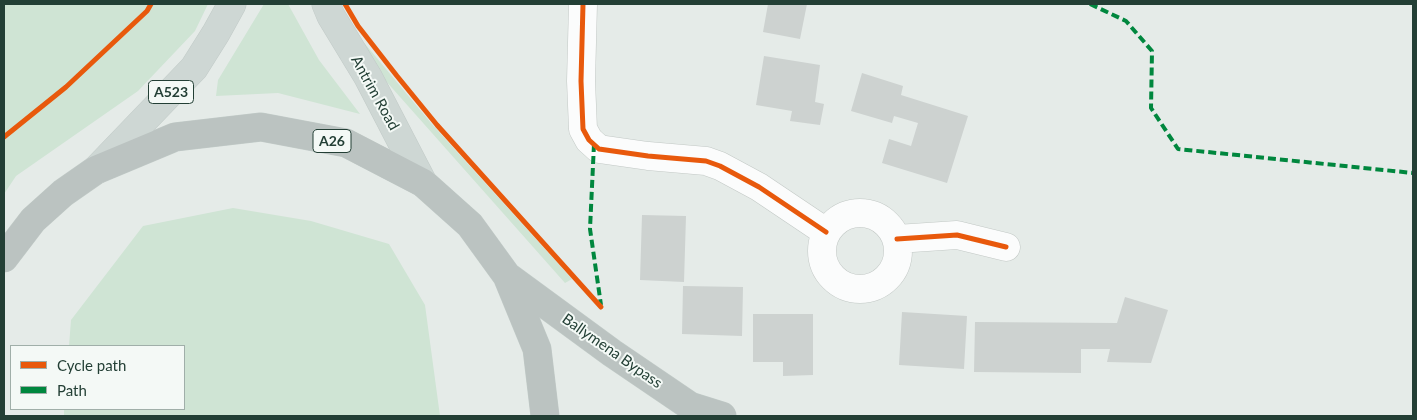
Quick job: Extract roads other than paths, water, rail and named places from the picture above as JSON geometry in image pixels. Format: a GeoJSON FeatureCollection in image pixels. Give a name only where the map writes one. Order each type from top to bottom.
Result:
{"type":"FeatureCollection","features":[{"type":"Feature","properties":{"kind":"highway","name":"A26"},"geometry":{"type":"LineString","coordinates":[[4,258],[33,220],[63,193],[96,170],[175,137],[261,127],[346,143],[423,183],[470,225],[507,276],[537,349],[545,416]]}},
{"type":"Feature","properties":{"kind":"highway","name":"Ballymena Bypass"},"geometry":{"type":"LineString","coordinates":[[507,276],[612,353],[690,406],[722,416]]}},
{"type":"Feature","properties":{"kind":"main road","name":"A523"},"geometry":{"type":"LineString","coordinates":[[96,170],[194,68],[216,34],[232,4]]}},
{"type":"Feature","properties":{"kind":"main road","name":"Antrim Road"},"geometry":{"type":"LineString","coordinates":[[326,4],[331,16],[368,77],[423,183]]}},
{"type":"Feature","properties":{"kind":"street"},"geometry":{"type":"LineString","coordinates":[[583,4],[581,81],[583,129],[589,140],[599,149],[706,161],[720,166],[759,186],[826,232]]}},
{"type":"Feature","properties":{"kind":"street"},"geometry":{"type":"LineString","coordinates":[[857,212],[870,213],[882,219],[897,238],[899,251],[896,264],[890,275],[881,283],[870,288],[857,289],[845,286],[834,279],[826,269],[822,257],[822,244],[826,232],[834,222],[845,215],[857,212]]}},
{"type":"Feature","properties":{"kind":"street"},"geometry":{"type":"LineString","coordinates":[[897,238],[957,235],[1006,247]]}}]}
